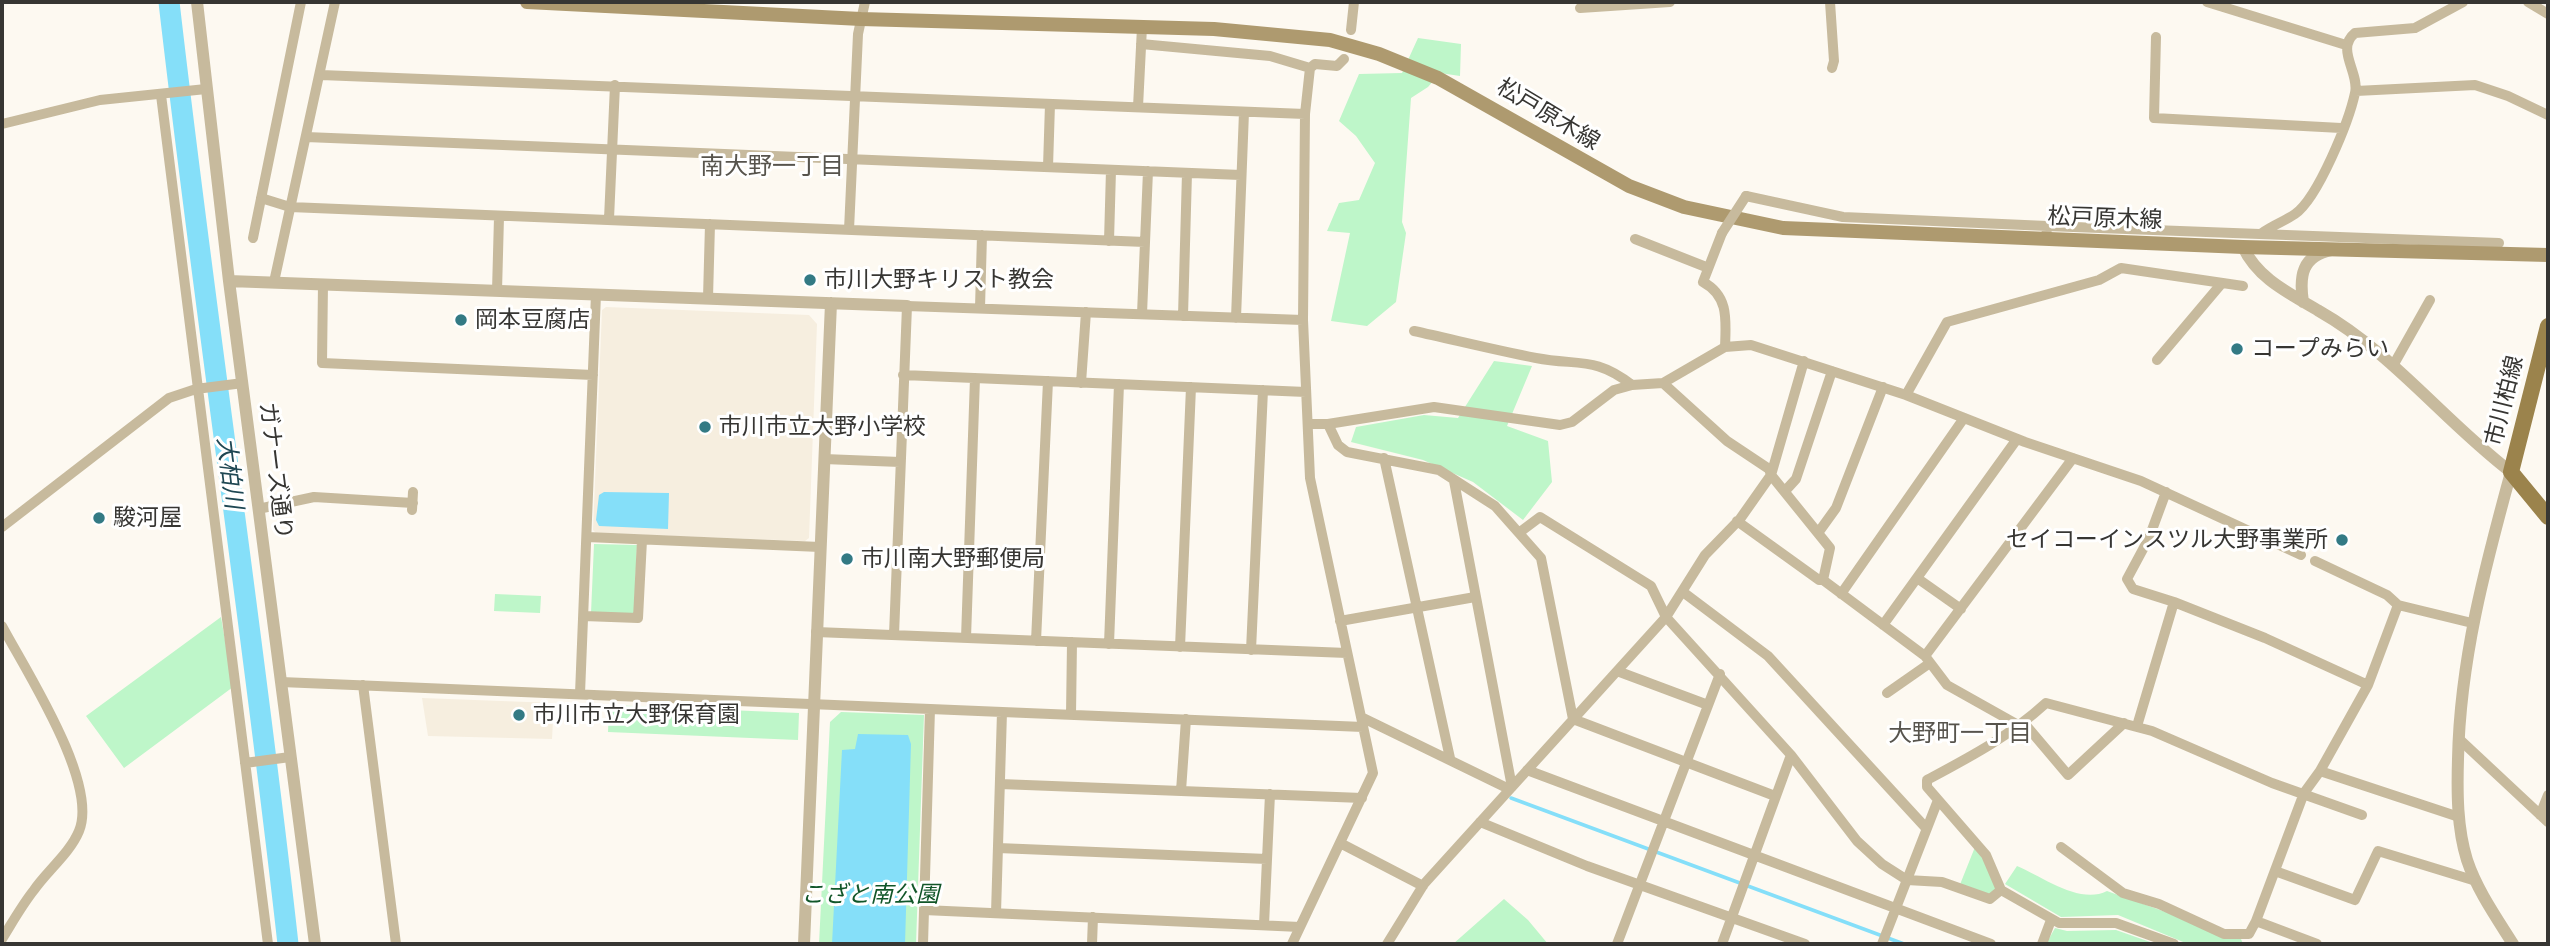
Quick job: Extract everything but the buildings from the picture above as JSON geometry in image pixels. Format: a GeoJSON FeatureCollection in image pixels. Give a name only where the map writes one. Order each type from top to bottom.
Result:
{"type":"FeatureCollection","features":[{"type":"Feature","properties":{"kind":"main road","name":"松戸原木線"},"geometry":{"type":"LineString","coordinates":[[527,2],[861,19],[1142,27],[1293,35],[1330,40],[1379,54],[1438,78],[1629,186],[1684,207],[1783,228],[2046,233],[2243,247],[2345,247],[2548,255]]}},
{"type":"Feature","properties":{"kind":"main road","name":"市川柏線"},"geometry":{"type":"LineString","coordinates":[[2548,326],[2511,472],[2548,517]]}},
{"type":"Feature","properties":{"kind":"street","name":"ガナーズ通り"},"geometry":{"type":"LineString","coordinates":[[197,2],[229,281],[315,944]]}},
{"type":"Feature","properties":{"kind":"street"},"geometry":{"type":"LineString","coordinates":[[253,238],[302,2]]}},
{"type":"Feature","properties":{"kind":"street"},"geometry":{"type":"LineString","coordinates":[[274,282],[335,2]]}},
{"type":"Feature","properties":{"kind":"street"},"geometry":{"type":"LineString","coordinates":[[849,230],[855,97],[861,19],[865,2]]}},
{"type":"Feature","properties":{"kind":"street"},"geometry":{"type":"LineString","coordinates":[[1351,30],[1354,2]]}},
{"type":"Feature","properties":{"kind":"street"},"geometry":{"type":"LineString","coordinates":[[1580,8],[1670,2]]}},
{"type":"Feature","properties":{"kind":"street"},"geometry":{"type":"LineString","coordinates":[[1830,2],[1834,61],[1832,68]]}},
{"type":"Feature","properties":{"kind":"street"},"geometry":{"type":"LineString","coordinates":[[2207,2],[2346,45]]}},
{"type":"Feature","properties":{"kind":"street"},"geometry":{"type":"LineString","coordinates":[[2263,233],[2305,204],[2323,179],[2356,91],[2346,45],[2355,33],[2415,28],[2463,2]]}},
{"type":"Feature","properties":{"kind":"street"},"geometry":{"type":"LineString","coordinates":[[2528,2],[2548,14]]}},
{"type":"Feature","properties":{"kind":"street"},"geometry":{"type":"LineString","coordinates":[[1138,107],[1142,27]]}},
{"type":"Feature","properties":{"kind":"street"},"geometry":{"type":"LineString","coordinates":[[2156,37],[2154,118],[2342,128]]}},
{"type":"Feature","properties":{"kind":"street"},"geometry":{"type":"LineString","coordinates":[[1141,44],[1270,56],[1310,68]]}},
{"type":"Feature","properties":{"kind":"street"},"geometry":{"type":"LineString","coordinates":[[1292,944],[1342,844],[1373,773],[1310,478],[1303,320],[1305,114],[1310,68],[1315,64],[1338,66],[1344,60]]}},
{"type":"Feature","properties":{"kind":"street"},"geometry":{"type":"LineString","coordinates":[[321,75],[1305,114]]}},
{"type":"Feature","properties":{"kind":"street"},"geometry":{"type":"LineString","coordinates":[[609,219],[615,85]]}},
{"type":"Feature","properties":{"kind":"street"},"geometry":{"type":"LineString","coordinates":[[2356,91],[2475,85],[2498,92],[2548,115]]}},
{"type":"Feature","properties":{"kind":"street"},"geometry":{"type":"LineString","coordinates":[[2,124],[100,100],[206,89]]}},
{"type":"Feature","properties":{"kind":"street"},"geometry":{"type":"LineString","coordinates":[[161,95],[268,944]]}},
{"type":"Feature","properties":{"kind":"street"},"geometry":{"type":"LineString","coordinates":[[1048,167],[1050,104]]}},
{"type":"Feature","properties":{"kind":"street"},"geometry":{"type":"LineString","coordinates":[[1236,318],[1244,112]]}},
{"type":"Feature","properties":{"kind":"street"},"geometry":{"type":"LineString","coordinates":[[306,137],[1241,176]]}},
{"type":"Feature","properties":{"kind":"street"},"geometry":{"type":"LineString","coordinates":[[1109,241],[1111,170]]}},
{"type":"Feature","properties":{"kind":"street"},"geometry":{"type":"LineString","coordinates":[[1142,314],[1149,171]]}},
{"type":"Feature","properties":{"kind":"street"},"geometry":{"type":"LineString","coordinates":[[1183,316],[1187,173]]}},
{"type":"Feature","properties":{"kind":"street"},"geometry":{"type":"LineString","coordinates":[[1725,347],[1723,297],[1716,289],[1703,282],[1706,267],[1721,233],[1746,195],[1843,217],[2046,233],[2263,233],[2498,243]]}},
{"type":"Feature","properties":{"kind":"street"},"geometry":{"type":"LineString","coordinates":[[261,198],[290,207],[1145,242]]}},
{"type":"Feature","properties":{"kind":"street"},"geometry":{"type":"LineString","coordinates":[[497,291],[499,217]]}},
{"type":"Feature","properties":{"kind":"street"},"geometry":{"type":"LineString","coordinates":[[708,299],[710,224]]}},
{"type":"Feature","properties":{"kind":"street"},"geometry":{"type":"LineString","coordinates":[[980,308],[982,235]]}},
{"type":"Feature","properties":{"kind":"street"},"geometry":{"type":"LineString","coordinates":[[1635,239],[1706,267]]}},
{"type":"Feature","properties":{"kind":"street"},"geometry":{"type":"LineString","coordinates":[[2243,247],[2251,264],[2270,281],[2394,365],[2482,450],[2511,472],[2472,623],[2458,738],[2459,817],[2467,860],[2476,881],[2513,944]]}},
{"type":"Feature","properties":{"kind":"street"},"geometry":{"type":"LineString","coordinates":[[2303,302],[2301,274],[2306,264],[2325,251],[2345,247]]}},
{"type":"Feature","properties":{"kind":"street"},"geometry":{"type":"LineString","coordinates":[[1906,395],[1947,322],[2099,280],[2121,268],[2243,286]]}},
{"type":"Feature","properties":{"kind":"street"},"geometry":{"type":"LineString","coordinates":[[229,281],[1303,320]]}},
{"type":"Feature","properties":{"kind":"street"},"geometry":{"type":"LineString","coordinates":[[2157,360],[2222,283]]}},
{"type":"Feature","properties":{"kind":"street"},"geometry":{"type":"LineString","coordinates":[[323,284],[322,363],[593,375]]}},
{"type":"Feature","properties":{"kind":"street"},"geometry":{"type":"LineString","coordinates":[[580,694],[596,294]]}},
{"type":"Feature","properties":{"kind":"street"},"geometry":{"type":"LineString","coordinates":[[2394,365],[2430,300]]}},
{"type":"Feature","properties":{"kind":"street"},"geometry":{"type":"LineString","coordinates":[[804,944],[831,303]]}},
{"type":"Feature","properties":{"kind":"street"},"geometry":{"type":"LineString","coordinates":[[894,635],[907,306]]}},
{"type":"Feature","properties":{"kind":"street"},"geometry":{"type":"LineString","coordinates":[[1082,383],[1086,312]]}},
{"type":"Feature","properties":{"kind":"street"},"geometry":{"type":"LineString","coordinates":[[1414,331],[1539,358],[1597,363],[1613,370],[1632,385]]}},
{"type":"Feature","properties":{"kind":"street"},"geometry":{"type":"LineString","coordinates":[[1308,424],[1328,424],[1434,407],[1560,425],[1572,422],[1614,390],[1632,385],[1663,383],[1725,347],[1751,345],[1906,395],[2017,439],[2166,492],[2301,555]]}},
{"type":"Feature","properties":{"kind":"street"},"geometry":{"type":"LineString","coordinates":[[1387,944],[1423,886],[1665,617],[1705,555],[1737,521],[1771,475],[1804,361]]}},
{"type":"Feature","properties":{"kind":"street"},"geometry":{"type":"LineString","coordinates":[[1785,491],[1796,479],[1832,370]]}},
{"type":"Feature","properties":{"kind":"street"},"geometry":{"type":"LineString","coordinates":[[903,375],[1306,392]]}},
{"type":"Feature","properties":{"kind":"street"},"geometry":{"type":"LineString","coordinates":[[966,638],[975,379]]}},
{"type":"Feature","properties":{"kind":"street"},"geometry":{"type":"LineString","coordinates":[[1037,641],[1048,382]]}},
{"type":"Feature","properties":{"kind":"street"},"geometry":{"type":"LineString","coordinates":[[2,527],[169,398],[196,389],[243,383]]}},
{"type":"Feature","properties":{"kind":"street"},"geometry":{"type":"LineString","coordinates":[[1663,383],[1727,441],[1769,469],[1830,548],[1823,580]]}},
{"type":"Feature","properties":{"kind":"street"},"geometry":{"type":"LineString","coordinates":[[1109,644],[1119,384]]}},
{"type":"Feature","properties":{"kind":"street"},"geometry":{"type":"LineString","coordinates":[[1180,647],[1191,387]]}},
{"type":"Feature","properties":{"kind":"street"},"geometry":{"type":"LineString","coordinates":[[1818,533],[1836,508],[1883,387]]}},
{"type":"Feature","properties":{"kind":"street"},"geometry":{"type":"LineString","coordinates":[[1251,650],[1263,390]]}},
{"type":"Feature","properties":{"kind":"street"},"geometry":{"type":"LineString","coordinates":[[1841,594],[1964,418]]}},
{"type":"Feature","properties":{"kind":"street"},"geometry":{"type":"LineString","coordinates":[[1328,424],[1338,445],[1347,453],[1440,470],[1495,506],[1520,532],[1541,558],[1573,719]]}},
{"type":"Feature","properties":{"kind":"street"},"geometry":{"type":"LineString","coordinates":[[1883,625],[2017,439]]}},
{"type":"Feature","properties":{"kind":"street"},"geometry":{"type":"LineString","coordinates":[[1384,458],[1450,758]]}},
{"type":"Feature","properties":{"kind":"street"},"geometry":{"type":"LineString","coordinates":[[1887,693],[1928,660],[1961,609],[2073,458]]}},
{"type":"Feature","properties":{"kind":"street"},"geometry":{"type":"LineString","coordinates":[[824,459],[900,462]]}},
{"type":"Feature","properties":{"kind":"street"},"geometry":{"type":"LineString","coordinates":[[1454,481],[1511,788]]}},
{"type":"Feature","properties":{"kind":"street"},"geometry":{"type":"LineString","coordinates":[[2166,492],[2149,538],[2127,579],[2133,589],[2265,638],[2368,685]]}},
{"type":"Feature","properties":{"kind":"street"},"geometry":{"type":"LineString","coordinates":[[258,509],[314,497],[413,501]]}},
{"type":"Feature","properties":{"kind":"street"},"geometry":{"type":"LineString","coordinates":[[1520,532],[1540,517],[1651,586],[1665,617],[1720,674],[1791,755],[1857,841],[1882,864],[1907,880],[1942,881],[1990,899],[2001,890]]}},
{"type":"Feature","properties":{"kind":"street"},"geometry":{"type":"LineString","coordinates":[[1737,521],[1819,580],[1823,580],[1928,660],[1947,685],[2022,724],[2067,775],[2123,723]]}},
{"type":"Feature","properties":{"kind":"street"},"geometry":{"type":"LineString","coordinates":[[587,537],[820,547]]}},
{"type":"Feature","properties":{"kind":"street"},"geometry":{"type":"LineString","coordinates":[[584,616],[638,618],[642,540]]}},
{"type":"Feature","properties":{"kind":"street"},"geometry":{"type":"LineString","coordinates":[[2315,561],[2387,596],[2398,605],[2472,623]]}},
{"type":"Feature","properties":{"kind":"street"},"geometry":{"type":"LineString","coordinates":[[1917,578],[1961,609]]}},
{"type":"Feature","properties":{"kind":"street"},"geometry":{"type":"LineString","coordinates":[[1683,592],[1768,656],[1926,828]]}},
{"type":"Feature","properties":{"kind":"street"},"geometry":{"type":"LineString","coordinates":[[1340,621],[1475,597]]}},
{"type":"Feature","properties":{"kind":"street"},"geometry":{"type":"LineString","coordinates":[[2137,726],[2174,602]]}},
{"type":"Feature","properties":{"kind":"street"},"geometry":{"type":"LineString","coordinates":[[2061,847],[2123,893],[2159,904],[2224,934],[2249,934],[2276,871],[2304,793],[2320,771],[2368,685],[2398,605]]}},
{"type":"Feature","properties":{"kind":"street"},"geometry":{"type":"LineString","coordinates":[[2,626],[64,744],[81,784],[84,799],[80,830],[33,890],[2,939]]}},
{"type":"Feature","properties":{"kind":"street"},"geometry":{"type":"LineString","coordinates":[[816,632],[1347,653]]}},
{"type":"Feature","properties":{"kind":"street"},"geometry":{"type":"LineString","coordinates":[[1071,715],[1072,642]]}},
{"type":"Feature","properties":{"kind":"street"},"geometry":{"type":"LineString","coordinates":[[1617,671],[1708,705]]}},
{"type":"Feature","properties":{"kind":"street"},"geometry":{"type":"LineString","coordinates":[[1617,944],[1720,674]]}},
{"type":"Feature","properties":{"kind":"street"},"geometry":{"type":"LineString","coordinates":[[281,682],[1071,715],[1362,722],[1450,758],[1511,788]]}},
{"type":"Feature","properties":{"kind":"street"},"geometry":{"type":"LineString","coordinates":[[363,685],[396,944]]}},
{"type":"Feature","properties":{"kind":"street"},"geometry":{"type":"LineString","coordinates":[[2174,944],[2116,923],[2068,926],[2051,920],[2001,890],[1986,855],[1927,787],[1927,780],[1985,750],[2046,703],[2137,726],[2272,783],[2362,815]]}},
{"type":"Feature","properties":{"kind":"street"},"geometry":{"type":"LineString","coordinates":[[923,944],[930,709]]}},
{"type":"Feature","properties":{"kind":"street"},"geometry":{"type":"LineString","coordinates":[[996,913],[1002,712]]}},
{"type":"Feature","properties":{"kind":"street"},"geometry":{"type":"LineString","coordinates":[[1181,791],[1186,719]]}},
{"type":"Feature","properties":{"kind":"street"},"geometry":{"type":"LineString","coordinates":[[1573,719],[1776,796]]}},
{"type":"Feature","properties":{"kind":"street"},"geometry":{"type":"LineString","coordinates":[[2458,738],[2544,819]]}},
{"type":"Feature","properties":{"kind":"street"},"geometry":{"type":"LineString","coordinates":[[1722,944],[1791,755]]}},
{"type":"Feature","properties":{"kind":"street"},"geometry":{"type":"LineString","coordinates":[[245,763],[290,757]]}},
{"type":"Feature","properties":{"kind":"street"},"geometry":{"type":"LineString","coordinates":[[1527,770],[1992,944]]}},
{"type":"Feature","properties":{"kind":"street"},"geometry":{"type":"LineString","coordinates":[[2320,771],[2459,817]]}},
{"type":"Feature","properties":{"kind":"street"},"geometry":{"type":"LineString","coordinates":[[1000,784],[1362,798]]}},
{"type":"Feature","properties":{"kind":"street"},"geometry":{"type":"LineString","coordinates":[[1264,925],[1270,794]]}},
{"type":"Feature","properties":{"kind":"street"},"geometry":{"type":"LineString","coordinates":[[2544,819],[2548,795]]}},
{"type":"Feature","properties":{"kind":"street"},"geometry":{"type":"LineString","coordinates":[[1882,944],[1938,800]]}},
{"type":"Feature","properties":{"kind":"street"},"geometry":{"type":"LineString","coordinates":[[1480,822],[1805,944]]}},
{"type":"Feature","properties":{"kind":"street"},"geometry":{"type":"LineString","coordinates":[[1342,844],[1423,886]]}},
{"type":"Feature","properties":{"kind":"street"},"geometry":{"type":"LineString","coordinates":[[998,848],[1267,859]]}},
{"type":"Feature","properties":{"kind":"street"},"geometry":{"type":"LineString","coordinates":[[2276,871],[2355,900],[2378,851],[2476,881]]}},
{"type":"Feature","properties":{"kind":"street"},"geometry":{"type":"LineString","coordinates":[[925,910],[1300,927]]}},
{"type":"Feature","properties":{"kind":"street"},"geometry":{"type":"LineString","coordinates":[[1092,944],[1093,918]]}},
{"type":"Feature","properties":{"kind":"street"},"geometry":{"type":"LineString","coordinates":[[2042,944],[2051,920]]}},
{"type":"Feature","properties":{"kind":"street"},"geometry":{"type":"LineString","coordinates":[[2256,921],[2317,944]]}},
{"type":"Feature","properties":{"kind":"shaded area","name":"市川市立大野小学校"},"geometry":{"type":"Polygon","coordinates":[[[606,307],[809,315],[817,324],[809,538],[805,541],[596,533],[593,530],[602,310],[606,307]]]}},
{"type":"Feature","properties":{"kind":"shaded area"},"geometry":{"type":"Polygon","coordinates":[[[422,698],[554,703],[552,739],[428,736],[422,698]]]}},
{"type":"Feature","properties":{"kind":"green space"},"geometry":{"type":"Polygon","coordinates":[[[1418,38],[1461,44],[1460,76],[1440,73],[1428,87],[1411,98],[1402,222],[1406,233],[1396,302],[1367,326],[1331,321],[1350,233],[1327,231],[1339,203],[1359,200],[1375,163],[1356,136],[1339,121],[1359,74],[1402,73],[1418,38]]]}},
{"type":"Feature","properties":{"kind":"green space"},"geometry":{"type":"Polygon","coordinates":[[[1494,361],[1532,366],[1507,426],[1548,441],[1552,482],[1523,520],[1473,482],[1423,460],[1351,442],[1356,427],[1424,415],[1458,418],[1494,361]]]}},
{"type":"Feature","properties":{"kind":"green space"},"geometry":{"type":"Polygon","coordinates":[[[594,544],[637,545],[634,615],[591,613],[594,544]]]}},
{"type":"Feature","properties":{"kind":"green space"},"geometry":{"type":"Polygon","coordinates":[[[495,594],[541,596],[540,613],[494,611],[495,594]]]}},
{"type":"Feature","properties":{"kind":"green space"},"geometry":{"type":"Polygon","coordinates":[[[221,617],[233,687],[124,768],[86,716],[221,617]]]}},
{"type":"Feature","properties":{"kind":"green space"},"geometry":{"type":"Polygon","coordinates":[[[609,705],[799,713],[798,740],[608,732],[609,705]]]}},
{"type":"Feature","properties":{"kind":"green space","name":"こざと南公園"},"geometry":{"type":"Polygon","coordinates":[[[841,712],[924,715],[916,944],[819,944],[830,722],[841,712]]]}},
{"type":"Feature","properties":{"kind":"green space"},"geometry":{"type":"Polygon","coordinates":[[[1975,847],[1983,856],[1998,890],[1989,896],[1959,887],[1975,847]]]}},
{"type":"Feature","properties":{"kind":"green space"},"geometry":{"type":"Polygon","coordinates":[[[2017,866],[2062,888],[2085,895],[2107,891],[2241,939],[2243,944],[2188,944],[2118,915],[2061,917],[2005,884],[2017,866]]]}},
{"type":"Feature","properties":{"kind":"green space"},"geometry":{"type":"Polygon","coordinates":[[[1504,899],[1528,920],[1548,944],[1453,944],[1504,899]]]}},
{"type":"Feature","properties":{"kind":"green space"},"geometry":{"type":"Polygon","coordinates":[[[2055,928],[2067,931],[2116,930],[2156,944],[2046,944],[2055,928]]]}},
{"type":"Feature","properties":{"kind":"water"},"geometry":{"type":"Polygon","coordinates":[[[604,492],[669,493],[668,529],[599,526],[596,520],[599,495],[604,492]]]}},
{"type":"Feature","properties":{"kind":"water","name":"こざと南公園"},"geometry":{"type":"Polygon","coordinates":[[[858,734],[908,735],[911,744],[905,944],[832,944],[842,750],[855,749],[858,734]]]}},
{"type":"Feature","properties":{"kind":"waterway","name":"大柏川"},"geometry":{"type":"LineString","coordinates":[[169,2],[288,944]]}},
{"type":"Feature","properties":{"kind":"waterway"},"geometry":{"type":"LineString","coordinates":[[1511,798],[1904,944]]}},
{"type":"Feature","properties":{"kind":"place","name":"市川大野キリスト教会"},"geometry":{"type":"Point","coordinates":[810,280]}},
{"type":"Feature","properties":{"kind":"place","name":"岡本豆腐店"},"geometry":{"type":"Point","coordinates":[461,320]}},
{"type":"Feature","properties":{"kind":"place","name":"コープみらい"},"geometry":{"type":"Point","coordinates":[2237,349]}},
{"type":"Feature","properties":{"kind":"place","name":"市川市立大野小学校"},"geometry":{"type":"Point","coordinates":[705,427]}},
{"type":"Feature","properties":{"kind":"place","name":"駿河屋"},"geometry":{"type":"Point","coordinates":[99,518]}},
{"type":"Feature","properties":{"kind":"place","name":"セイコーインスツル大野事業所"},"geometry":{"type":"Point","coordinates":[2342,540]}},
{"type":"Feature","properties":{"kind":"place","name":"市川南大野郵便局"},"geometry":{"type":"Point","coordinates":[847,559]}},
{"type":"Feature","properties":{"kind":"place","name":"市川市立大野保育園"},"geometry":{"type":"Point","coordinates":[519,715]}},
{"type":"Feature","properties":{"kind":"district","name":"南大野一丁目"},"geometry":{"type":"Point","coordinates":[772,167]}},
{"type":"Feature","properties":{"kind":"district","name":"大野町一丁目"},"geometry":{"type":"Point","coordinates":[1960,734]}}]}
